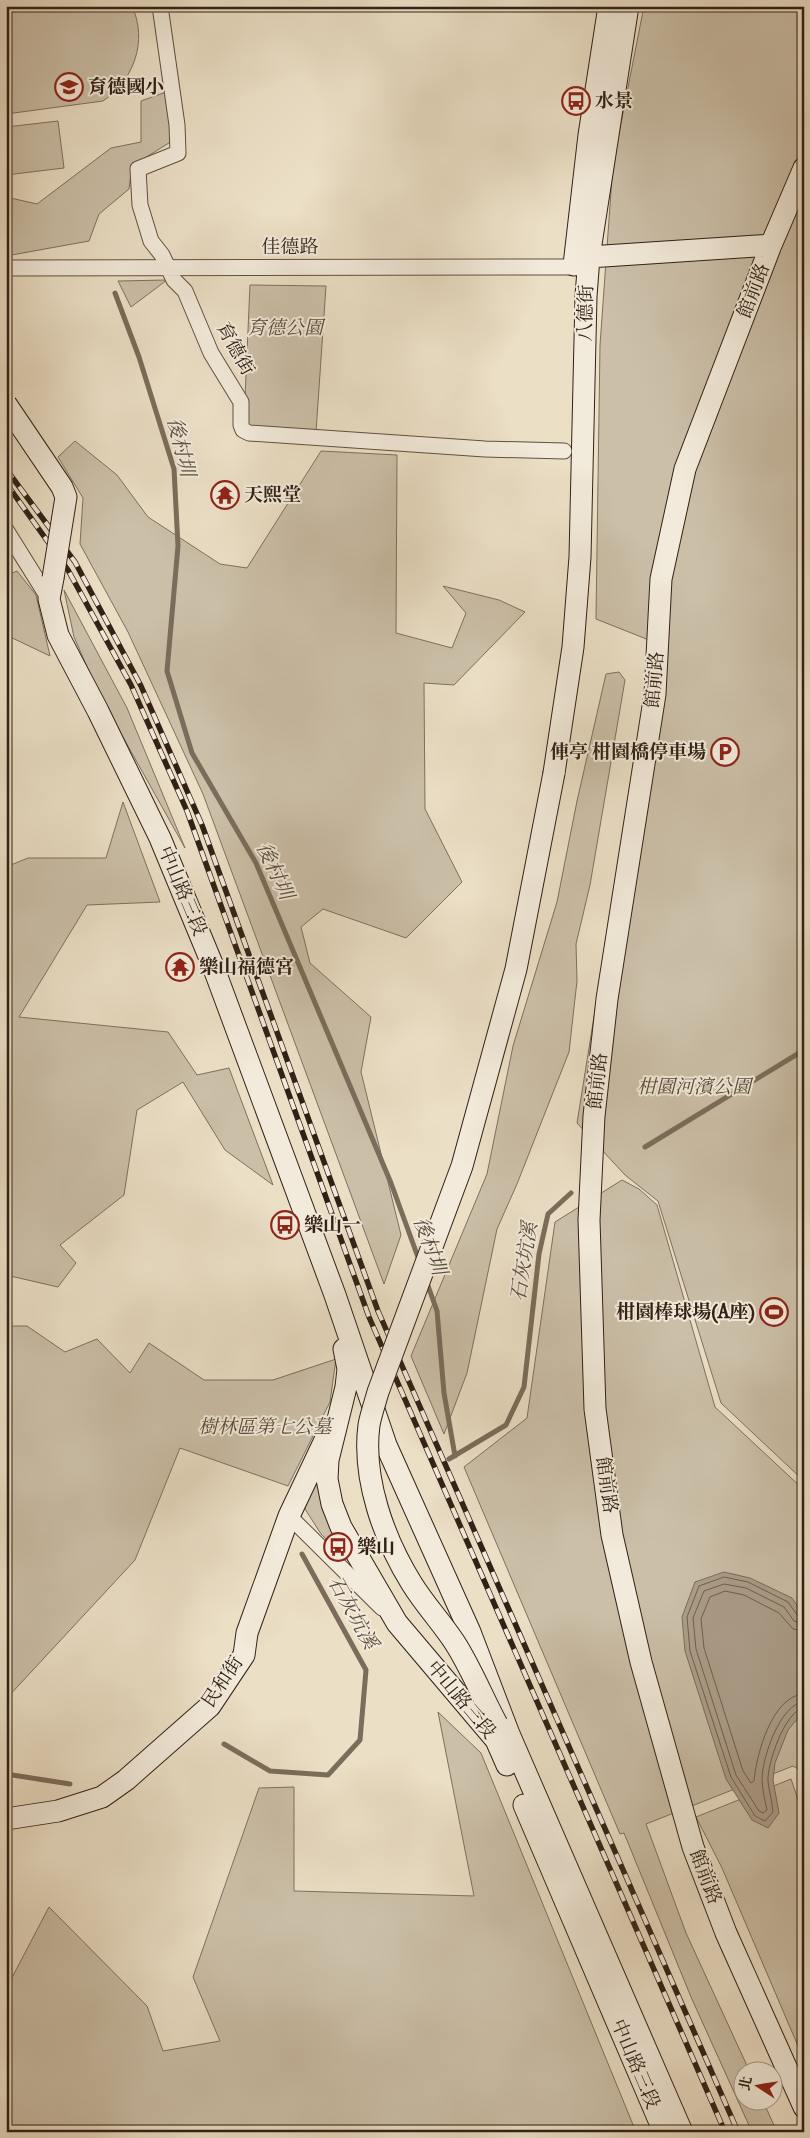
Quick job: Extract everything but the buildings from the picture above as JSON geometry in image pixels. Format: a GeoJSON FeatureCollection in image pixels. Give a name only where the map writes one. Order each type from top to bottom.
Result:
{"type":"FeatureCollection","features":[{"type":"Feature","properties":{"kind":"street","name":"育德街"},"geometry":{"type":"LineString","coordinates":[[160,6],[177,125],[178,154],[138,169],[140,205],[151,241],[162,255],[174,280],[185,291],[211,353],[241,402],[241,426],[243,430],[249,433],[476,448],[564,451]]}},
{"type":"Feature","properties":{"kind":"street","name":"八德街"},"geometry":{"type":"LineString","coordinates":[[501,1733],[456,1644],[414,1586],[398,1559],[374,1495],[368,1463],[369,1424],[378,1392],[465,1157],[516,970],[554,773],[575,622],[572,437],[589,135],[609,6]]}},
{"type":"Feature","properties":{"kind":"street","name":"八德街"},"geometry":{"type":"LineString","coordinates":[[582,262],[612,124],[628,6]]}},
{"type":"Feature","properties":{"kind":"street"},"geometry":{"type":"LineString","coordinates":[[612,124],[639,6]]}},
{"type":"Feature","properties":{"kind":"street"},"geometry":{"type":"LineString","coordinates":[[771,245],[804,168]]}},
{"type":"Feature","properties":{"kind":"street","name":"館前路"},"geometry":{"type":"LineString","coordinates":[[582,262],[771,245],[685,469],[661,579],[655,694],[607,999],[594,1116],[589,1220],[595,1409],[612,1535],[641,1662],[693,1847],[726,1933],[804,2106]]}},
{"type":"Feature","properties":{"kind":"street","name":"佳德路"},"geometry":{"type":"LineString","coordinates":[[6,268],[168,268],[582,262]]}},
{"type":"Feature","properties":{"kind":"street","name":"中山路三段"},"geometry":{"type":"LineString","coordinates":[[6,404],[62,487],[66,498],[49,599],[58,636],[98,711],[160,838],[213,966],[335,1295],[386,1444],[470,1632],[501,1733],[664,2132]]}},
{"type":"Feature","properties":{"kind":"street"},"geometry":{"type":"LineString","coordinates":[[6,530],[49,599]]}},
{"type":"Feature","properties":{"kind":"street","name":"中山路三段"},"geometry":{"type":"LineString","coordinates":[[335,1295],[348,1369],[346,1387],[328,1460],[327,1478],[332,1504],[341,1527],[397,1623],[501,1733],[682,2132]]}},
{"type":"Feature","properties":{"kind":"street","name":"民和街"},"geometry":{"type":"LineString","coordinates":[[6,1819],[58,1811],[102,1797],[126,1780],[210,1706],[244,1655],[247,1633],[289,1516],[339,1410]]}},
{"type":"Feature","properties":{"kind":"street"},"geometry":{"type":"LineString","coordinates":[[289,1516],[397,1623]]}},
{"type":"Feature","properties":{"kind":"green space","name":"育德國小"},"geometry":{"type":"Polygon","coordinates":[[[6,6],[132,6],[137,19],[139,33],[135,59],[130,71],[114,92],[103,101],[6,114],[6,6]]]}},
{"type":"Feature","properties":{"kind":"green space","name":"柑園河濱公園"},"geometry":{"type":"Polygon","coordinates":[[[644,6],[804,6],[804,1481],[721,1403],[658,1201],[625,1175],[577,1123],[654,642],[596,619],[600,345],[613,164],[644,6]]]}},
{"type":"Feature","properties":{"kind":"green space"},"geometry":{"type":"Polygon","coordinates":[[[166,92],[172,141],[132,166],[129,189],[99,214],[89,241],[6,256],[6,197],[37,204],[111,148],[141,142],[141,101],[166,92]]]}},
{"type":"Feature","properties":{"kind":"green space"},"geometry":{"type":"Polygon","coordinates":[[[58,121],[64,168],[6,175],[6,127],[58,121]]]}},
{"type":"Feature","properties":{"kind":"green space"},"geometry":{"type":"Polygon","coordinates":[[[167,280],[131,307],[118,281],[167,280]]]}},
{"type":"Feature","properties":{"kind":"green space","name":"育德公園"},"geometry":{"type":"Polygon","coordinates":[[[250,285],[326,286],[316,432],[251,429],[244,420],[250,285]]]}},
{"type":"Feature","properties":{"kind":"green space"},"geometry":{"type":"Polygon","coordinates":[[[75,441],[117,475],[148,517],[220,564],[247,568],[321,451],[397,455],[396,633],[452,648],[466,613],[443,586],[499,600],[525,612],[454,685],[424,683],[425,809],[462,882],[406,938],[323,909],[301,927],[310,963],[371,1017],[361,1072],[401,1235],[384,1284],[203,794],[128,632],[80,544],[83,498],[58,457],[75,441]]]}},
{"type":"Feature","properties":{"kind":"green space"},"geometry":{"type":"Polygon","coordinates":[[[17,571],[36,595],[50,656],[6,635],[6,576],[17,571]]]}},
{"type":"Feature","properties":{"kind":"green space"},"geometry":{"type":"Polygon","coordinates":[[[64,590],[127,708],[185,848],[100,696],[74,637],[64,590]]]}},
{"type":"Feature","properties":{"kind":"green space"},"geometry":{"type":"Polygon","coordinates":[[[619,672],[625,680],[590,885],[576,944],[577,981],[569,1052],[517,1184],[497,1229],[467,1373],[444,1434],[411,1356],[487,1174],[513,1046],[557,902],[577,801],[606,674],[619,672]]]}},
{"type":"Feature","properties":{"kind":"green space"},"geometry":{"type":"Polygon","coordinates":[[[123,802],[160,902],[87,905],[19,1017],[168,1032],[197,1075],[229,1068],[273,1185],[225,1150],[183,1082],[137,1110],[124,1195],[60,1245],[76,1263],[58,1287],[6,1275],[6,867],[28,858],[106,858],[123,802]]]}},
{"type":"Feature","properties":{"kind":"green space"},"geometry":{"type":"Polygon","coordinates":[[[622,1180],[639,1189],[657,1205],[715,1407],[804,1490],[804,1772],[793,1766],[646,1824],[686,1933],[744,2060],[732,2060],[732,2088],[691,1997],[624,1833],[620,1834],[464,1467],[527,1418],[555,1222],[622,1180]]]}},
{"type":"Feature","properties":{"kind":"green space","name":"樹林區第七公墓"},"geometry":{"type":"Polygon","coordinates":[[[6,1326],[27,1326],[65,1352],[97,1339],[130,1373],[149,1343],[204,1380],[273,1380],[336,1359],[330,1402],[288,1486],[180,1448],[135,1560],[6,1699],[6,1326]]]}},
{"type":"Feature","properties":{"kind":"green space"},"geometry":{"type":"Polygon","coordinates":[[[315,1472],[328,1523],[357,1569],[321,1534],[305,1509],[315,1472]]]}},
{"type":"Feature","properties":{"kind":"green space"},"geometry":{"type":"Polygon","coordinates":[[[438,1712],[481,1753],[636,2132],[6,2132],[6,1989],[49,1907],[147,2006],[163,2051],[220,2041],[193,1977],[259,1788],[294,1787],[294,1891],[474,1896],[438,1712]]]}},
{"type":"Feature","properties":{"kind":"green space"},"geometry":{"type":"Polygon","coordinates":[[[791,1779],[804,1817],[804,2060],[722,1868],[696,1817],[791,1779]]]}},
{"type":"Feature","properties":{"kind":"green space"},"geometry":{"type":"Polygon","coordinates":[[[742,2110],[767,2110],[777,2132],[752,2132],[742,2110]]]}},
{"type":"Feature","properties":{"kind":"water"},"geometry":{"type":"Polygon","coordinates":[[[724,1572],[750,1578],[792,1598],[804,1615],[804,1711],[788,1730],[775,1763],[773,1780],[779,1813],[768,1828],[752,1820],[726,1779],[685,1651],[682,1617],[695,1582],[724,1572]]]}},
{"type":"Feature","properties":{"kind":"waterway","name":"後村圳"},"geometry":{"type":"LineString","coordinates":[[115,293],[139,357],[174,469],[178,546],[167,671],[192,753],[256,863],[391,1183],[419,1260]]}},
{"type":"Feature","properties":{"kind":"waterway","name":"石灰坑溪"},"geometry":{"type":"LineString","coordinates":[[645,1147],[804,1050]]}},
{"type":"Feature","properties":{"kind":"waterway","name":"石灰坑溪"},"geometry":{"type":"LineString","coordinates":[[449,1459],[506,1425],[524,1387],[539,1254],[548,1214],[571,1193]]}},
{"type":"Feature","properties":{"kind":"waterway","name":"後村圳"},"geometry":{"type":"LineString","coordinates":[[427,1283],[437,1311],[444,1393],[455,1456]]}},
{"type":"Feature","properties":{"kind":"waterway","name":"石灰坑溪"},"geometry":{"type":"LineString","coordinates":[[224,1744],[270,1771],[328,1775],[360,1740],[366,1670],[302,1554]]}},
{"type":"Feature","properties":{"kind":"waterway","name":"石灰坑溪"},"geometry":{"type":"LineString","coordinates":[[6,1774],[70,1784]]}},
{"type":"Feature","properties":{"kind":"railway"},"geometry":{"type":"LineString","coordinates":[[6,469],[75,562],[141,686],[202,825],[378,1311],[738,2132]]}},
{"type":"Feature","properties":{"kind":"railway"},"geometry":{"type":"LineString","coordinates":[[6,483],[68,570],[131,685],[187,811],[369,1317],[725,2132]]}},
{"type":"Feature","properties":{"kind":"place","name":"育德國小"},"geometry":{"type":"Point","coordinates":[69,87]}},
{"type":"Feature","properties":{"kind":"place","name":"水景"},"geometry":{"type":"Point","coordinates":[576,101]}},
{"type":"Feature","properties":{"kind":"place","name":"天熙堂"},"geometry":{"type":"Point","coordinates":[225,495]}},
{"type":"Feature","properties":{"kind":"place","name":"俥亭 柑園橋停車場"},"geometry":{"type":"Point","coordinates":[725,752]}},
{"type":"Feature","properties":{"kind":"place","name":"樂山福德宮"},"geometry":{"type":"Point","coordinates":[180,967]}},
{"type":"Feature","properties":{"kind":"place","name":"樂山一"},"geometry":{"type":"Point","coordinates":[285,1225]}},
{"type":"Feature","properties":{"kind":"place","name":"柑園棒球場(A座)"},"geometry":{"type":"Point","coordinates":[774,1312]}},
{"type":"Feature","properties":{"kind":"place","name":"樂山"},"geometry":{"type":"Point","coordinates":[338,1547]}}]}
